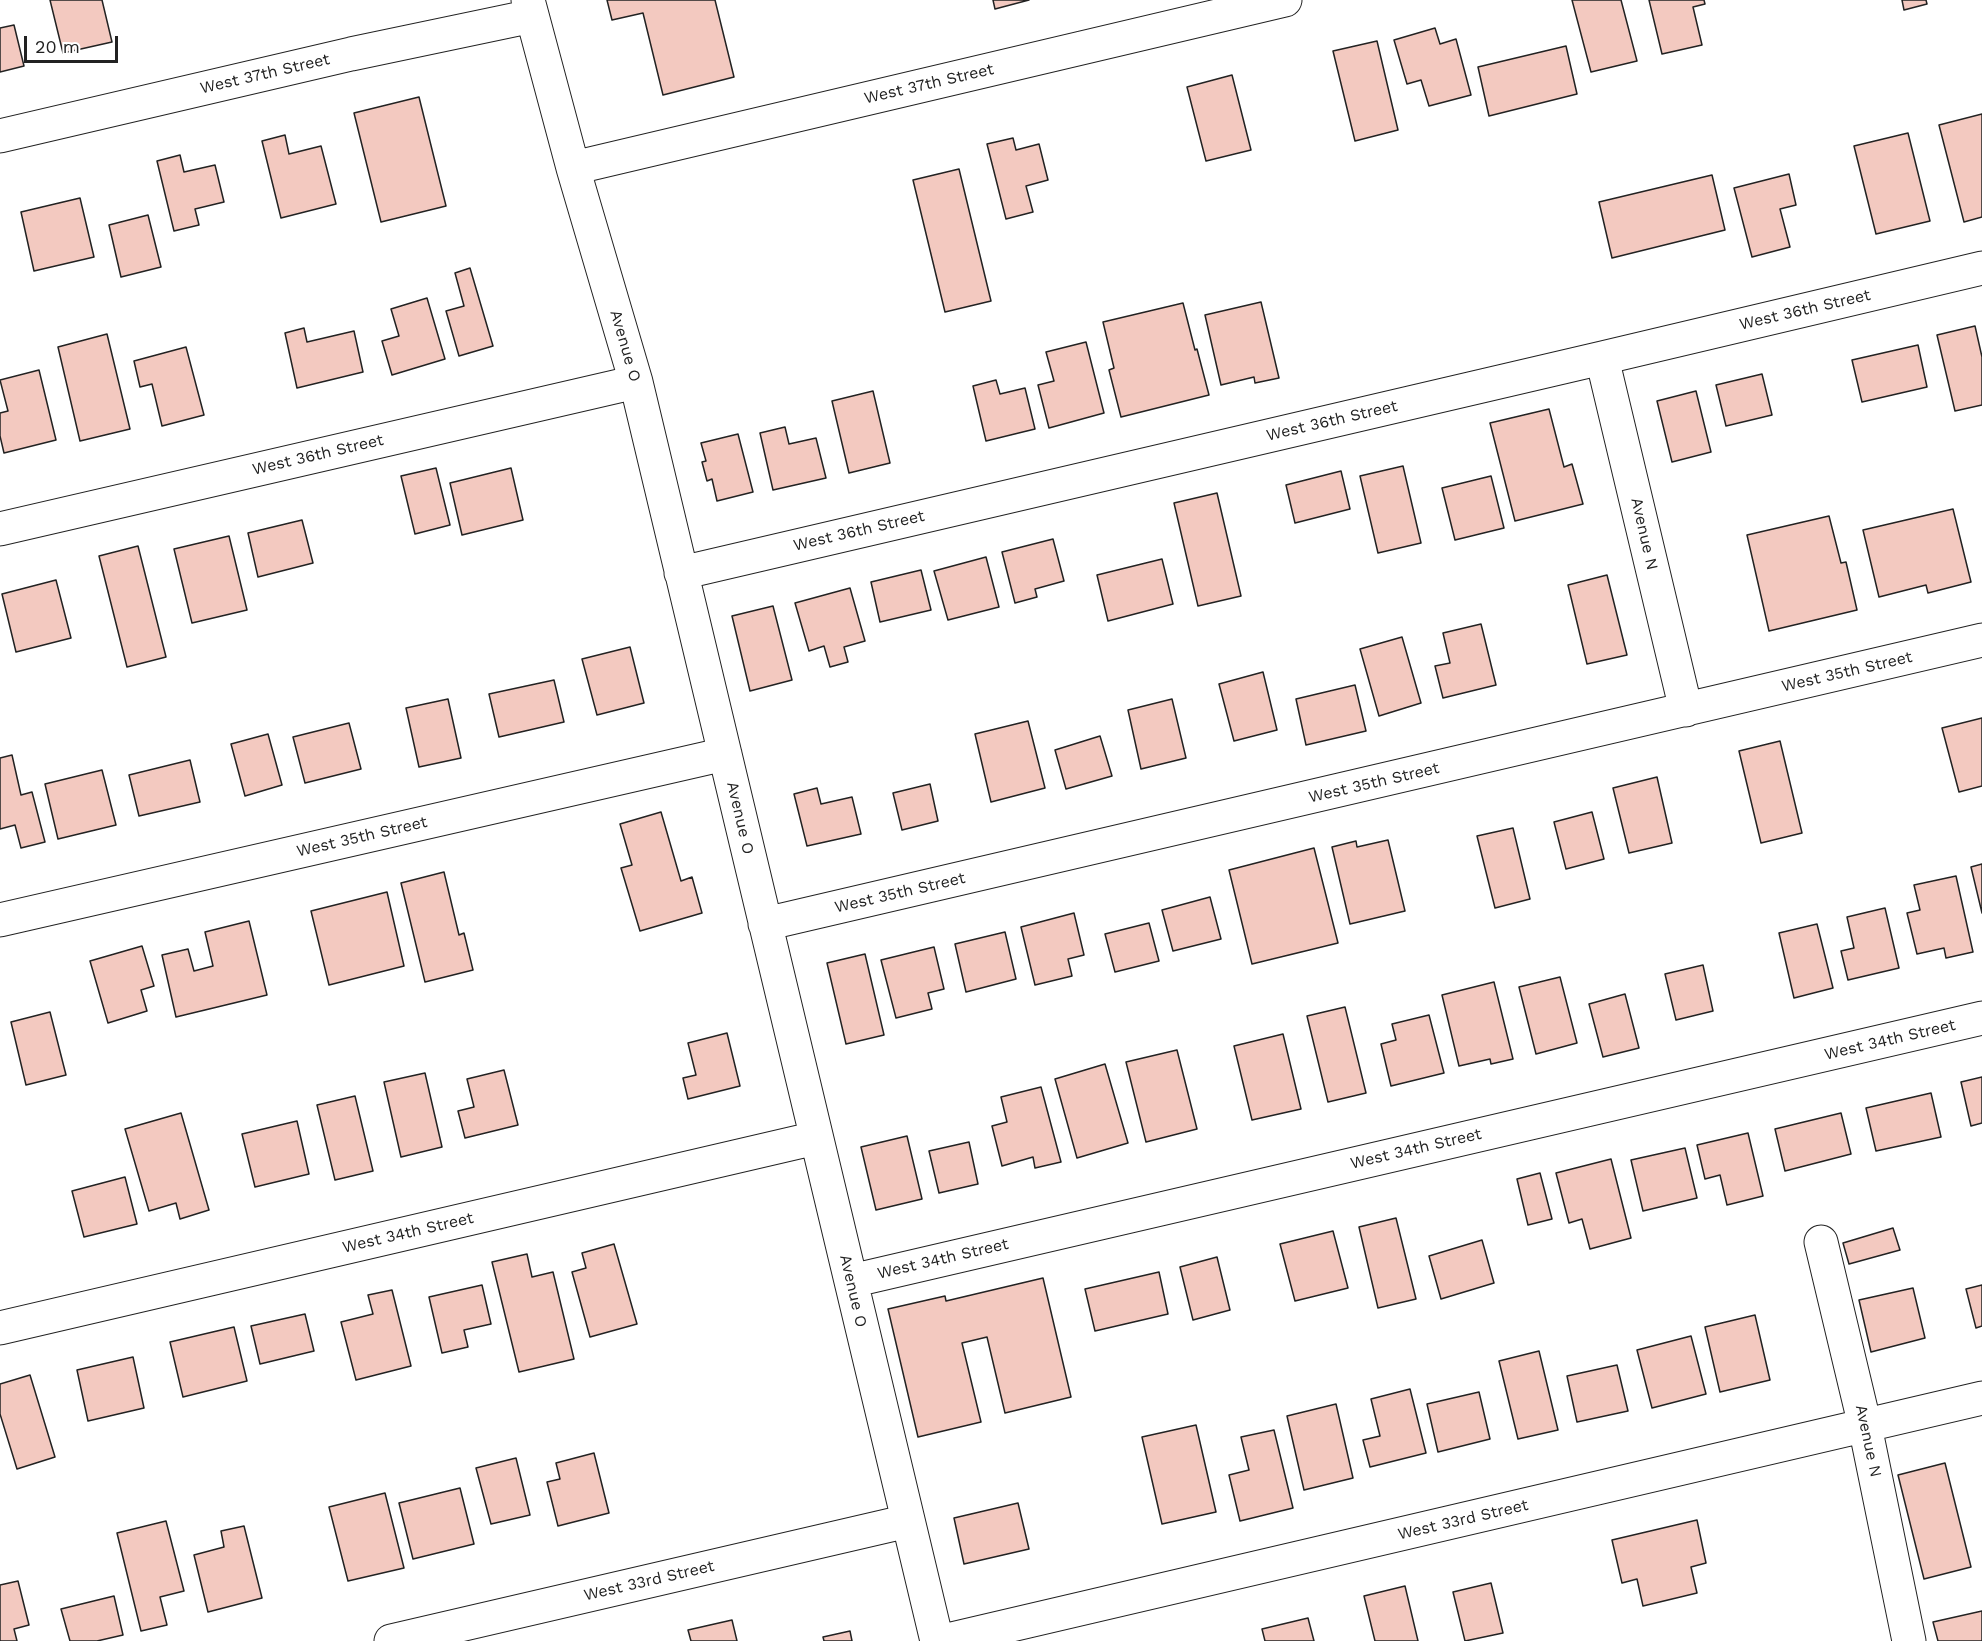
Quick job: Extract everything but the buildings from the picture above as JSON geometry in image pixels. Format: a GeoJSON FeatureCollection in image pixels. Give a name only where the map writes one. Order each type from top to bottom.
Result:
{"type":"FeatureCollection","features":[{"type":"Feature","properties":{"kind":"street","name":"West 37th Street"},"geometry":{"type":"LineString","coordinates":[[573,168],[1285,0]]}},
{"type":"Feature","properties":{"kind":"street","name":"West 37th Street"},"geometry":{"type":"LineString","coordinates":[[0,136],[340,57],[530,8]]}},
{"type":"Feature","properties":{"kind":"street","name":"Avenue O"},"geometry":{"type":"LineString","coordinates":[[530,8],[573,168],[636,382],[937,1641]]}},
{"type":"Feature","properties":{"kind":"street","name":"West 36th Street"},"geometry":{"type":"LineString","coordinates":[[681,573],[1982,268]]}},
{"type":"Feature","properties":{"kind":"street","name":"Avenue N"},"geometry":{"type":"LineString","coordinates":[[1602,358],[1686,710]]}},
{"type":"Feature","properties":{"kind":"street","name":"West 36th Street"},"geometry":{"type":"LineString","coordinates":[[0,529],[636,382]]}},
{"type":"Feature","properties":{"kind":"street","name":"West 35th Street"},"geometry":{"type":"LineString","coordinates":[[765,924],[1982,640]]}},
{"type":"Feature","properties":{"kind":"street","name":"West 35th Street"},"geometry":{"type":"LineString","coordinates":[[0,920],[724,754]]}},
{"type":"Feature","properties":{"kind":"street","name":"West 34th Street"},"geometry":{"type":"LineString","coordinates":[[851,1281],[1982,1018]]}},
{"type":"Feature","properties":{"kind":"street","name":"West 34th Street"},"geometry":{"type":"LineString","coordinates":[[0,1328],[816,1138]]}},
{"type":"Feature","properties":{"kind":"street","name":"Avenue N"},"geometry":{"type":"LineString","coordinates":[[1821,1242],[1865,1426],[1909,1641]]}},
{"type":"Feature","properties":{"kind":"street","name":"West 33rd Street"},"geometry":{"type":"LineString","coordinates":[[943,1641],[1982,1398]]}},
{"type":"Feature","properties":{"kind":"street","name":"West 33rd Street"},"geometry":{"type":"LineString","coordinates":[[391,1641],[908,1521]]}}]}
